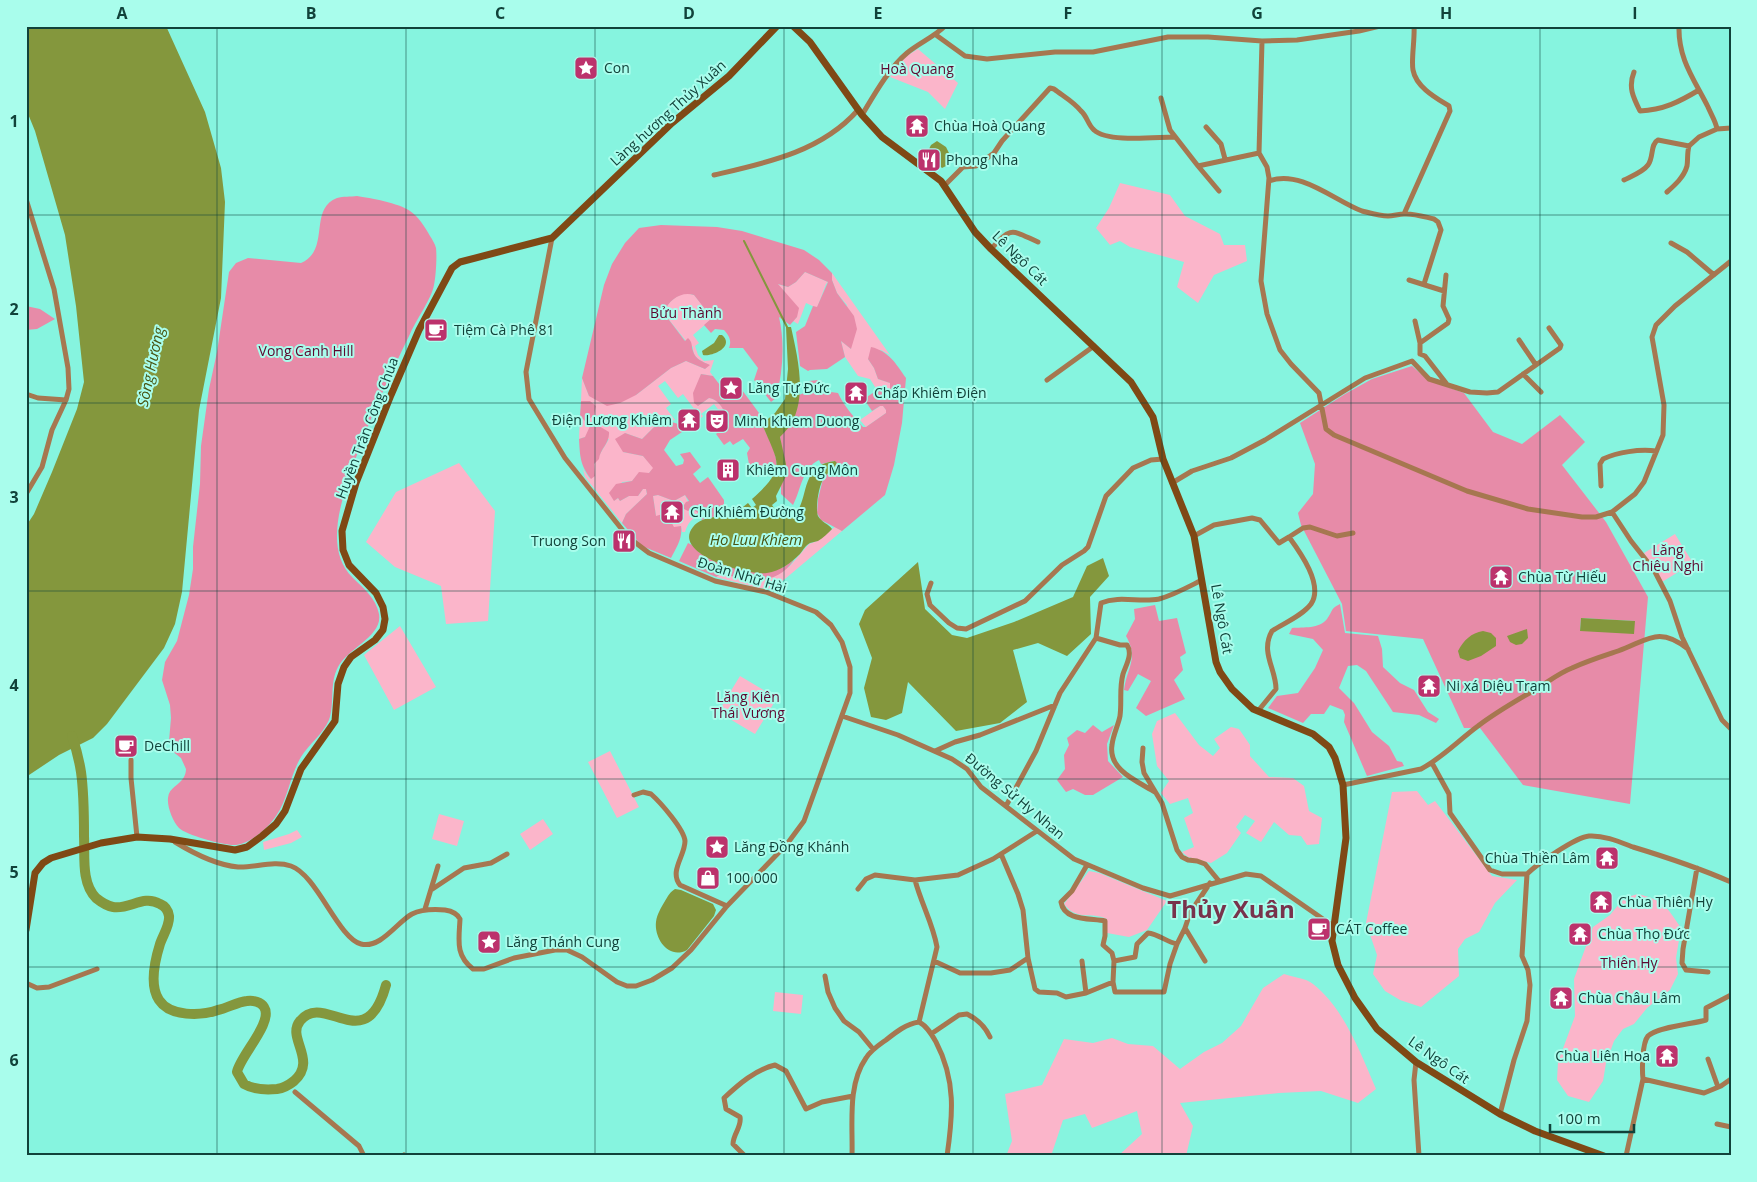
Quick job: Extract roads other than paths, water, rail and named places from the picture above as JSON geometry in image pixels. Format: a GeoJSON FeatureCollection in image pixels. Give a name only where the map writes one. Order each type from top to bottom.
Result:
{"type":"FeatureCollection","features":[{"type":"Feature","properties":{"kind":"street","name":"Làng hương Thủy Xuân"},"geometry":{"type":"LineString","coordinates":[[552,238],[672,123],[729,76],[777,26]]}},
{"type":"Feature","properties":{"kind":"street","name":"Lê Ngô Cát"},"geometry":{"type":"LineString","coordinates":[[793,26],[810,42],[860,112],[882,137],[926,168],[944,186],[975,232],[991,249],[1131,382],[1142,397],[1153,418],[1163,459],[1194,536],[1216,662],[1220,672],[1232,690],[1253,709],[1313,734],[1329,748],[1335,758],[1343,785],[1346,838],[1332,941],[1338,965],[1355,998],[1377,1029],[1416,1062],[1500,1114],[1535,1131],[1604,1156]]}},
{"type":"Feature","properties":{"kind":"street"},"geometry":{"type":"LineString","coordinates":[[714,175],[776,160],[806,148],[842,126],[860,112],[907,53],[936,35],[945,26]]}},
{"type":"Feature","properties":{"kind":"street"},"geometry":{"type":"LineString","coordinates":[[936,35],[965,56],[987,59],[1055,52],[1093,52],[1168,37],[1208,37],[1262,41],[1297,40],[1380,26]]}},
{"type":"Feature","properties":{"kind":"street"},"geometry":{"type":"LineString","coordinates":[[1404,214],[1450,110],[1449,106],[1425,90],[1413,70],[1414,26]]}},
{"type":"Feature","properties":{"kind":"street"},"geometry":{"type":"LineString","coordinates":[[1679,26],[1679,38],[1685,65],[1717,129]]}},
{"type":"Feature","properties":{"kind":"street"},"geometry":{"type":"LineString","coordinates":[[1262,41],[1258,153],[1267,167],[1269,181],[1260,281],[1267,314],[1280,350],[1319,393],[1326,429],[1334,435],[1467,491],[1528,509],[1582,517],[1596,517],[1612,512],[1635,494],[1644,482],[1663,435],[1664,405],[1652,337],[1656,325],[1662,317],[1731,261]]}},
{"type":"Feature","properties":{"kind":"street"},"geometry":{"type":"LineString","coordinates":[[1634,72],[1630,81],[1631,92],[1640,111],[1664,108],[1680,102],[1699,90]]}},
{"type":"Feature","properties":{"kind":"street"},"geometry":{"type":"LineString","coordinates":[[944,186],[962,167],[971,167],[981,163],[994,153],[1002,141],[1050,88],[1054,89],[1082,111],[1089,125],[1096,132],[1105,136],[1127,138],[1175,137]]}},
{"type":"Feature","properties":{"kind":"street"},"geometry":{"type":"LineString","coordinates":[[1161,98],[1170,130],[1219,191]]}},
{"type":"Feature","properties":{"kind":"street"},"geometry":{"type":"LineString","coordinates":[[1206,127],[1221,144],[1225,159]]}},
{"type":"Feature","properties":{"kind":"street"},"geometry":{"type":"LineString","coordinates":[[1667,192],[1678,182],[1687,166],[1689,146],[1699,137],[1717,129],[1731,128]]}},
{"type":"Feature","properties":{"kind":"street"},"geometry":{"type":"LineString","coordinates":[[1624,180],[1646,167],[1652,157],[1655,141],[1689,146]]}},
{"type":"Feature","properties":{"kind":"street"},"geometry":{"type":"LineString","coordinates":[[1198,166],[1258,153]]}},
{"type":"Feature","properties":{"kind":"street"},"geometry":{"type":"LineString","coordinates":[[1269,181],[1279,178],[1303,183],[1320,189],[1362,211],[1375,214],[1389,216],[1404,214],[1434,219],[1438,222],[1440,228],[1439,237],[1424,284]]}},
{"type":"Feature","properties":{"kind":"street"},"geometry":{"type":"LineString","coordinates":[[26,199],[54,289],[68,368],[69,389],[52,430],[42,467],[26,494]]}},
{"type":"Feature","properties":{"kind":"street"},"geometry":{"type":"LineString","coordinates":[[991,249],[1003,235],[1013,231],[1038,242]]}},
{"type":"Feature","properties":{"kind":"street","name":"Đoàn Nhữ Hài"},"geometry":{"type":"LineString","coordinates":[[425,909],[450,911],[458,914],[460,920],[460,952],[465,962],[473,969],[484,969],[514,958],[555,950],[567,950],[582,956],[617,982],[627,986],[636,986],[652,980],[672,968],[691,950],[727,906],[787,844],[804,821],[850,693],[850,667],[842,642],[831,625],[816,612],[766,592],[715,581],[673,565],[649,553],[628,537],[565,458],[529,399],[526,372],[552,238]]}},
{"type":"Feature","properties":{"kind":"street","name":"Huyền Trân Công Chúa"},"geometry":{"type":"LineString","coordinates":[[26,930],[35,872],[43,863],[51,858],[69,851],[101,843],[138,837],[170,839],[235,850],[247,847],[276,824],[285,811],[301,769],[335,721],[338,684],[344,667],[351,657],[374,640],[383,630],[385,618],[383,607],[376,593],[349,565],[343,550],[342,531],[356,483],[419,330],[452,268],[460,262],[552,238]]}},
{"type":"Feature","properties":{"kind":"street"},"geometry":{"type":"LineString","coordinates":[[1671,243],[1687,252],[1714,274]]}},
{"type":"Feature","properties":{"kind":"street"},"geometry":{"type":"LineString","coordinates":[[1420,343],[1448,323],[1449,319],[1443,306],[1446,275]]}},
{"type":"Feature","properties":{"kind":"street"},"geometry":{"type":"LineString","coordinates":[[1409,280],[1444,291]]}},
{"type":"Feature","properties":{"kind":"street"},"geometry":{"type":"LineString","coordinates":[[1172,484],[1192,471],[1231,458],[1289,426],[1364,378],[1412,361],[1420,354],[1420,343],[1414,321]]}},
{"type":"Feature","properties":{"kind":"street"},"geometry":{"type":"LineString","coordinates":[[1412,361],[1430,379],[1470,392],[1498,392],[1560,348],[1561,345],[1550,328]]}},
{"type":"Feature","properties":{"kind":"street"},"geometry":{"type":"LineString","coordinates":[[1520,340],[1536,365]]}},
{"type":"Feature","properties":{"kind":"street"},"geometry":{"type":"LineString","coordinates":[[1048,380],[1094,346]]}},
{"type":"Feature","properties":{"kind":"street"},"geometry":{"type":"LineString","coordinates":[[1420,354],[1425,356],[1446,384]]}},
{"type":"Feature","properties":{"kind":"street"},"geometry":{"type":"LineString","coordinates":[[1523,374],[1541,392]]}},
{"type":"Feature","properties":{"kind":"street"},"geometry":{"type":"LineString","coordinates":[[26,394],[38,398],[66,400]]}},
{"type":"Feature","properties":{"kind":"street"},"geometry":{"type":"LineString","coordinates":[[1601,486],[1600,464],[1603,459],[1617,454],[1644,450],[1656,451]]}},
{"type":"Feature","properties":{"kind":"street"},"geometry":{"type":"LineString","coordinates":[[931,583],[927,594],[930,604],[948,624],[957,628],[966,629],[1012,608],[1030,598],[1062,565],[1088,548],[1103,501],[1126,475],[1144,462],[1163,459]]}},
{"type":"Feature","properties":{"kind":"street"},"geometry":{"type":"LineString","coordinates":[[1612,512],[1631,541],[1654,570],[1670,601],[1688,650],[1722,720],[1731,729]]}},
{"type":"Feature","properties":{"kind":"street"},"geometry":{"type":"LineString","coordinates":[[1194,536],[1214,525],[1252,518],[1260,520],[1280,543],[1303,528],[1310,528],[1337,536],[1353,533]]}},
{"type":"Feature","properties":{"kind":"street"},"geometry":{"type":"LineString","coordinates":[[1258,711],[1276,689],[1270,667],[1268,647],[1270,634],[1306,609],[1312,603],[1314,595],[1314,582],[1309,568],[1289,537]]}},
{"type":"Feature","properties":{"kind":"street"},"geometry":{"type":"LineString","coordinates":[[1006,806],[1036,751],[1055,705],[1068,680],[1096,638],[1102,602],[1122,599],[1157,599],[1202,580]]}},
{"type":"Feature","properties":{"kind":"street"},"geometry":{"type":"LineString","coordinates":[[1343,785],[1421,769],[1432,763],[1517,699],[1570,668],[1629,647],[1653,636],[1680,643],[1688,650]]}},
{"type":"Feature","properties":{"kind":"street"},"geometry":{"type":"LineString","coordinates":[[1096,638],[1120,645],[1127,645],[1130,654],[1120,683],[1120,715],[1112,743],[1112,759],[1131,778],[1155,792]]}},
{"type":"Feature","properties":{"kind":"street"},"geometry":{"type":"LineString","coordinates":[[935,751],[1055,705]]}},
{"type":"Feature","properties":{"kind":"street","name":"Đường Sử Hy Nhan"},"geometry":{"type":"LineString","coordinates":[[842,716],[898,735],[952,759],[967,769],[981,787],[1074,860],[1143,888],[1170,896],[1246,874],[1261,876],[1333,926]]}},
{"type":"Feature","properties":{"kind":"street"},"geometry":{"type":"LineString","coordinates":[[1143,748],[1142,762],[1144,773],[1162,803],[1177,850],[1182,857],[1205,864],[1219,881]]}},
{"type":"Feature","properties":{"kind":"street"},"geometry":{"type":"LineString","coordinates":[[131,760],[131,778],[138,837]]}},
{"type":"Feature","properties":{"kind":"street"},"geometry":{"type":"LineString","coordinates":[[1432,763],[1449,794],[1450,813],[1490,870],[1502,874],[1528,874],[1550,857],[1588,836],[1610,839],[1698,868],[1731,882]]}},
{"type":"Feature","properties":{"kind":"street"},"geometry":{"type":"LineString","coordinates":[[634,795],[643,792],[651,794],[682,831],[685,840],[675,874],[676,880],[680,885],[727,906]]}},
{"type":"Feature","properties":{"kind":"street"},"geometry":{"type":"LineString","coordinates":[[858,889],[866,879],[874,875],[915,880],[958,875],[1001,854],[1037,831]]}},
{"type":"Feature","properties":{"kind":"street"},"geometry":{"type":"LineString","coordinates":[[170,839],[191,852],[214,861],[238,867],[260,865],[291,866],[307,878],[342,927],[353,940],[361,944],[371,944],[390,934],[410,915],[425,909],[438,866]]}},
{"type":"Feature","properties":{"kind":"street"},"geometry":{"type":"LineString","coordinates":[[431,890],[464,868],[491,863],[507,854]]}},
{"type":"Feature","properties":{"kind":"street"},"geometry":{"type":"LineString","coordinates":[[1001,854],[1009,869],[1023,910],[1028,958],[1036,991],[1057,993],[1066,997],[1086,993],[1112,982]]}},
{"type":"Feature","properties":{"kind":"street"},"geometry":{"type":"LineString","coordinates":[[1087,865],[1072,892],[1061,902],[1061,905],[1066,912],[1075,917],[1105,921],[1103,945],[1112,953],[1114,961],[1112,982],[1115,992],[1164,992],[1177,944],[1186,928],[1190,913],[1211,883]]}},
{"type":"Feature","properties":{"kind":"street"},"geometry":{"type":"LineString","coordinates":[[1698,868],[1682,962],[1686,970],[1708,972]]}},
{"type":"Feature","properties":{"kind":"street"},"geometry":{"type":"LineString","coordinates":[[1500,1114],[1514,1060],[1528,1021],[1530,985],[1528,970],[1522,956],[1528,874]]}},
{"type":"Feature","properties":{"kind":"street"},"geometry":{"type":"LineString","coordinates":[[915,880],[937,947],[919,1022]]}},
{"type":"Feature","properties":{"kind":"street"},"geometry":{"type":"LineString","coordinates":[[1186,928],[1205,962]]}},
{"type":"Feature","properties":{"kind":"street"},"geometry":{"type":"LineString","coordinates":[[1114,961],[1136,957],[1137,944],[1148,933],[1155,934],[1177,944]]}},
{"type":"Feature","properties":{"kind":"street"},"geometry":{"type":"LineString","coordinates":[[934,961],[960,973],[991,973],[1010,970],[1028,958]]}},
{"type":"Feature","properties":{"kind":"street"},"geometry":{"type":"LineString","coordinates":[[1082,961],[1086,993]]}},
{"type":"Feature","properties":{"kind":"street"},"geometry":{"type":"LineString","coordinates":[[26,983],[37,988],[49,987],[97,969]]}},
{"type":"Feature","properties":{"kind":"street"},"geometry":{"type":"LineString","coordinates":[[825,976],[828,992],[835,1008],[844,1021],[859,1032],[873,1049]]}},
{"type":"Feature","properties":{"kind":"street"},"geometry":{"type":"LineString","coordinates":[[1626,1156],[1643,1079],[1643,1061],[1648,1036],[1656,1032],[1706,1020],[1706,1008],[1731,995]]}},
{"type":"Feature","properties":{"kind":"street"},"geometry":{"type":"LineString","coordinates":[[932,1034],[959,1015],[966,1014],[986,1030],[990,1037]]}},
{"type":"Feature","properties":{"kind":"street"},"geometry":{"type":"LineString","coordinates":[[919,1022],[932,1034],[944,1057],[950,1078],[952,1123],[947,1156]]}},
{"type":"Feature","properties":{"kind":"street"},"geometry":{"type":"LineString","coordinates":[[852,1156],[853,1096],[857,1078],[865,1058],[873,1049],[901,1028],[919,1022]]}},
{"type":"Feature","properties":{"kind":"street"},"geometry":{"type":"LineString","coordinates":[[1708,1059],[1718,1087]]}},
{"type":"Feature","properties":{"kind":"street"},"geometry":{"type":"LineString","coordinates":[[1416,1062],[1414,1080],[1419,1156]]}},
{"type":"Feature","properties":{"kind":"street"},"geometry":{"type":"LineString","coordinates":[[745,1156],[733,1144],[733,1139],[741,1122],[740,1117],[726,1109],[724,1098],[743,1081],[765,1067],[775,1065],[786,1071],[806,1109],[822,1102],[853,1096]]}},
{"type":"Feature","properties":{"kind":"street"},"geometry":{"type":"LineString","coordinates":[[1643,1079],[1704,1093],[1731,1080]]}},
{"type":"Feature","properties":{"kind":"street"},"geometry":{"type":"LineString","coordinates":[[295,1092],[359,1146],[364,1156]]}},
{"type":"Feature","properties":{"kind":"street"},"geometry":{"type":"LineString","coordinates":[[1717,1124],[1731,1127]]}},
{"type":"Feature","properties":{"kind":"water","name":"Sông Hương"},"geometry":{"type":"Polygon","coordinates":[[[26,26],[166,26],[205,112],[221,168],[225,202],[221,298],[199,410],[182,592],[175,624],[164,648],[107,724],[93,738],[59,755],[26,777],[26,526],[34,514],[52,472],[77,409],[84,382],[76,306],[65,235],[35,131],[26,109],[26,26]]]}},
{"type":"Feature","properties":{"kind":"water"},"geometry":{"type":"Polygon","coordinates":[[[937,141],[946,147],[952,159],[948,165],[942,168],[927,153],[931,145],[937,141]]]}},
{"type":"Feature","properties":{"kind":"water","name":"Ho Luu Khiem"},"geometry":{"type":"Polygon","coordinates":[[[786,327],[791,327],[796,349],[800,384],[798,407],[793,421],[780,437],[786,464],[786,476],[776,496],[777,501],[772,505],[781,518],[786,514],[789,516],[796,512],[814,471],[822,464],[835,461],[836,465],[822,481],[817,502],[819,518],[832,529],[818,541],[806,546],[797,557],[785,566],[772,572],[757,573],[729,567],[714,561],[701,554],[692,546],[689,537],[693,527],[702,520],[730,514],[748,503],[752,508],[756,505],[752,499],[771,480],[775,472],[776,457],[762,424],[775,413],[785,399],[788,369],[786,327]]]}},
{"type":"Feature","properties":{"kind":"water"},"geometry":{"type":"Polygon","coordinates":[[[719,335],[722,335],[725,339],[724,347],[712,354],[703,355],[702,351],[714,343],[719,335]]]}},
{"type":"Feature","properties":{"kind":"water"},"geometry":{"type":"Polygon","coordinates":[[[1103,558],[1109,576],[1090,597],[1091,634],[1067,656],[1038,643],[1013,650],[1027,702],[1000,723],[956,731],[908,682],[902,713],[886,720],[871,717],[864,688],[872,658],[859,624],[865,610],[918,562],[925,609],[952,635],[967,638],[1014,622],[1073,597],[1087,566],[1103,558]]]}},
{"type":"Feature","properties":{"kind":"water"},"geometry":{"type":"Polygon","coordinates":[[[1581,618],[1635,621],[1634,634],[1580,631],[1581,618]]]}},
{"type":"Feature","properties":{"kind":"water"},"geometry":{"type":"Polygon","coordinates":[[[1527,629],[1528,638],[1522,644],[1516,645],[1510,642],[1507,636],[1527,629]]]}},
{"type":"Feature","properties":{"kind":"water"},"geometry":{"type":"Polygon","coordinates":[[[1483,631],[1491,633],[1496,638],[1496,646],[1481,656],[1468,661],[1460,658],[1458,651],[1465,640],[1475,633],[1483,631]]]}},
{"type":"Feature","properties":{"kind":"water"},"geometry":{"type":"Polygon","coordinates":[[[675,889],[713,904],[716,910],[714,916],[687,950],[680,952],[674,952],[664,946],[657,935],[656,928],[659,911],[669,894],[675,889]]]}},
{"type":"Feature","properties":{"kind":"waterway"},"geometry":{"type":"LineString","coordinates":[[744,241],[787,327]]}},
{"type":"Feature","properties":{"kind":"waterway"},"geometry":{"type":"LineString","coordinates":[[72,736],[82,780],[85,869],[91,892],[104,904],[111,906],[119,907],[142,901],[154,901],[166,908],[169,919],[158,950],[154,972],[154,987],[159,1000],[170,1010],[195,1014],[211,1012],[249,1001],[263,1005],[266,1013],[261,1030],[239,1065],[237,1072],[244,1084],[256,1088],[269,1089],[280,1089],[290,1084],[301,1073],[303,1065],[303,1057],[297,1035],[300,1021],[310,1014],[321,1013],[356,1021],[368,1017],[378,1007],[386,985]]}},
{"type":"Feature","properties":{"kind":"place","name":"Con"},"geometry":{"type":"Point","coordinates":[586,68]}},
{"type":"Feature","properties":{"kind":"place","name":"Chùa Hoà Quang"},"geometry":{"type":"Point","coordinates":[917,126]}},
{"type":"Feature","properties":{"kind":"place","name":"Phong Nha"},"geometry":{"type":"Point","coordinates":[929,160]}},
{"type":"Feature","properties":{"kind":"place","name":"Tiệm Cà Phê 81"},"geometry":{"type":"Point","coordinates":[436,330]}},
{"type":"Feature","properties":{"kind":"place","name":"Lăng Tự Đức"},"geometry":{"type":"Point","coordinates":[731,388]}},
{"type":"Feature","properties":{"kind":"place","name":"Chấp Khiêm Điện"},"geometry":{"type":"Point","coordinates":[856,393]}},
{"type":"Feature","properties":{"kind":"place","name":"Điện Lương Khiêm"},"geometry":{"type":"Point","coordinates":[689,420]}},
{"type":"Feature","properties":{"kind":"place","name":"Minh Khiem Duong"},"geometry":{"type":"Point","coordinates":[717,421]}},
{"type":"Feature","properties":{"kind":"place","name":"Khiêm Cung Môn"},"geometry":{"type":"Point","coordinates":[728,470]}},
{"type":"Feature","properties":{"kind":"place","name":"Chí Khiêm Đường"},"geometry":{"type":"Point","coordinates":[672,512]}},
{"type":"Feature","properties":{"kind":"place","name":"Truong Son"},"geometry":{"type":"Point","coordinates":[624,541]}},
{"type":"Feature","properties":{"kind":"place","name":"Chùa Từ Hiếu"},"geometry":{"type":"Point","coordinates":[1501,577]}},
{"type":"Feature","properties":{"kind":"place","name":"Ni xá Diệu Trạm"},"geometry":{"type":"Point","coordinates":[1429,686]}},
{"type":"Feature","properties":{"kind":"place","name":"DeChill"},"geometry":{"type":"Point","coordinates":[126,746]}},
{"type":"Feature","properties":{"kind":"place","name":"Lăng Đồng Khánh"},"geometry":{"type":"Point","coordinates":[717,847]}},
{"type":"Feature","properties":{"kind":"place","name":"Chùa Thiền Lâm"},"geometry":{"type":"Point","coordinates":[1607,858]}},
{"type":"Feature","properties":{"kind":"place","name":"100 000"},"geometry":{"type":"Point","coordinates":[708,878]}},
{"type":"Feature","properties":{"kind":"place","name":"Chùa Thiên Hy"},"geometry":{"type":"Point","coordinates":[1601,902]}},
{"type":"Feature","properties":{"kind":"place","name":"CÁT Coffee"},"geometry":{"type":"Point","coordinates":[1319,929]}},
{"type":"Feature","properties":{"kind":"place","name":"Chùa Thọ Đức"},"geometry":{"type":"Point","coordinates":[1580,934]}},
{"type":"Feature","properties":{"kind":"place","name":"Lăng Thánh Cung"},"geometry":{"type":"Point","coordinates":[489,942]}},
{"type":"Feature","properties":{"kind":"place","name":"Chùa Châu Lâm"},"geometry":{"type":"Point","coordinates":[1561,998]}},
{"type":"Feature","properties":{"kind":"place","name":"Chùa Liên Hoa"},"geometry":{"type":"Point","coordinates":[1667,1056]}},
{"type":"Feature","properties":{"kind":"district","name":"Thủy Xuân"},"geometry":{"type":"Point","coordinates":[1231,910]}},
{"type":"Feature","properties":{"kind":"park label","name":"Hoà Quang"},"geometry":{"type":"Point","coordinates":[917,69]}},
{"type":"Feature","properties":{"kind":"park label","name":"Bửu Thành"},"geometry":{"type":"Point","coordinates":[686,313]}},
{"type":"Feature","properties":{"kind":"park label","name":"Vong Canh Hill"},"geometry":{"type":"Point","coordinates":[306,351]}},
{"type":"Feature","properties":{"kind":"park label","name":"Lăng Chiêu Nghi"},"geometry":{"type":"Point","coordinates":[1668,558]}},
{"type":"Feature","properties":{"kind":"park label","name":"Lăng Kiên Thái Vương"},"geometry":{"type":"Point","coordinates":[748,706]}},
{"type":"Feature","properties":{"kind":"park label","name":"Thiên Hy"},"geometry":{"type":"Point","coordinates":[1629,963]}}]}
